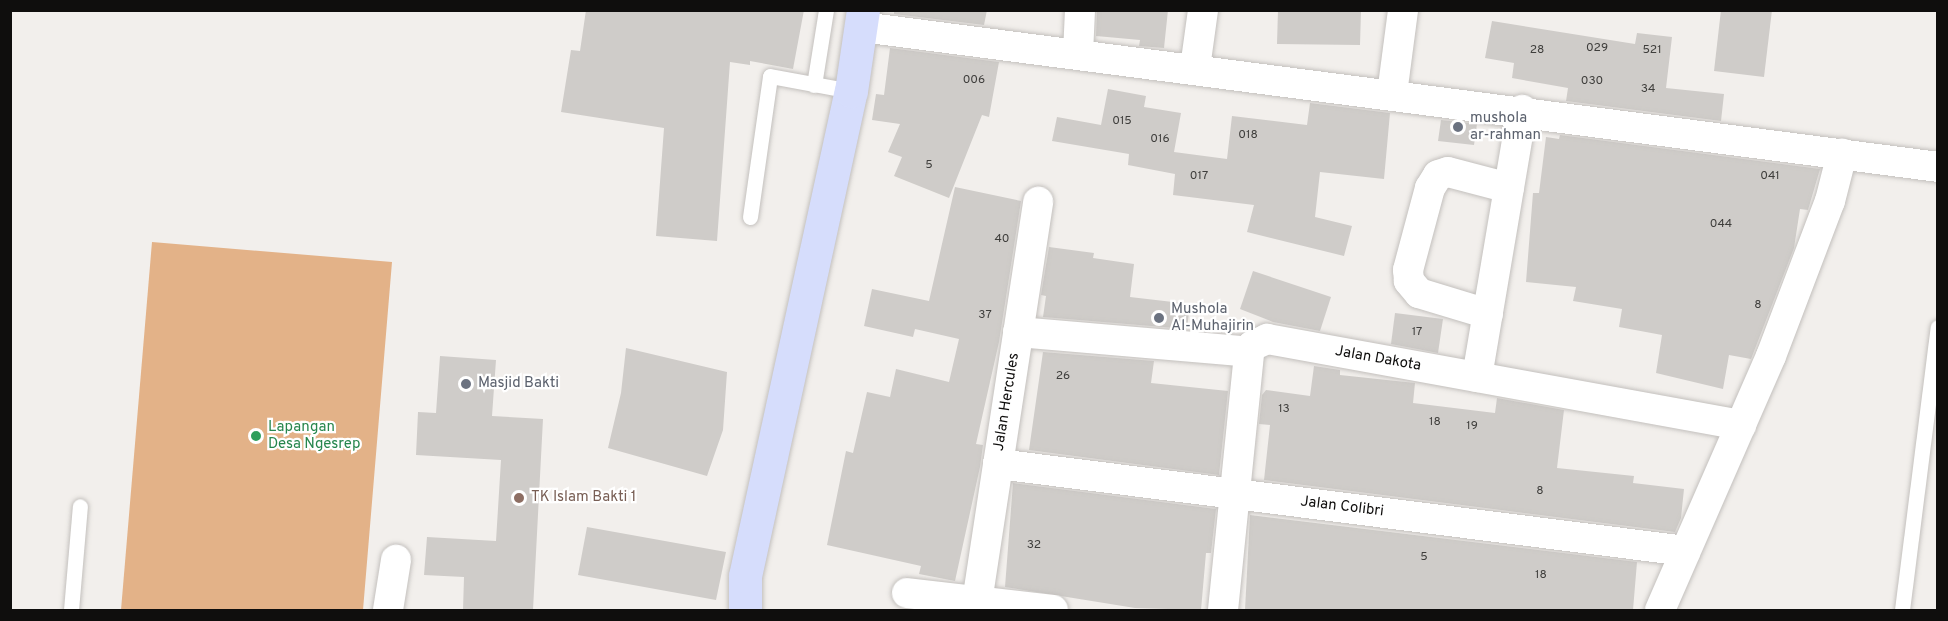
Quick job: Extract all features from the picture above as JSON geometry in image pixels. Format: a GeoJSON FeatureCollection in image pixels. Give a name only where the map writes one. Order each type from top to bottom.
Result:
{"type":"FeatureCollection","features":[{"type":"Feature","properties":{"kind":"main road"},"geometry":{"type":"LineString","coordinates":[[745,610],[745,576],[851,91],[862,19]]}},
{"type":"Feature","properties":{"kind":"street"},"geometry":{"type":"LineString","coordinates":[[1078,54],[1080,10]]}},
{"type":"Feature","properties":{"kind":"street"},"geometry":{"type":"LineString","coordinates":[[1195,68],[1203,10]]}},
{"type":"Feature","properties":{"kind":"street"},"geometry":{"type":"LineString","coordinates":[[1392,94],[1403,10]]}},
{"type":"Feature","properties":{"kind":"street"},"geometry":{"type":"LineString","coordinates":[[862,19],[1078,54],[1522,110],[1938,167]]}},
{"type":"Feature","properties":{"kind":"street"},"geometry":{"type":"LineString","coordinates":[[1477,378],[1522,110]]}},
{"type":"Feature","properties":{"kind":"street"},"geometry":{"type":"LineString","coordinates":[[1660,610],[1741,425],[1830,201],[1842,154]]}},
{"type":"Feature","properties":{"kind":"street"},"geometry":{"type":"LineString","coordinates":[[1488,314],[1419,293],[1409,281],[1408,270],[1430,188],[1438,175],[1448,172],[1509,188]]}},
{"type":"Feature","properties":{"kind":"street","name":"Jalan Hercules"},"geometry":{"type":"LineString","coordinates":[[977,602],[1038,202]]}},
{"type":"Feature","properties":{"kind":"street"},"geometry":{"type":"LineString","coordinates":[[1018,332],[1249,352],[1223,610]]}},
{"type":"Feature","properties":{"kind":"street","name":"Jalan Dakota"},"geometry":{"type":"LineString","coordinates":[[1249,352],[1252,346],[1267,339],[1741,425]]}},
{"type":"Feature","properties":{"kind":"street","name":"Jalan Colibri"},"geometry":{"type":"LineString","coordinates":[[998,464],[1686,551]]}},
{"type":"Feature","properties":{"kind":"street"},"geometry":{"type":"LineString","coordinates":[[388,610],[396,560]]}},
{"type":"Feature","properties":{"kind":"street"},"geometry":{"type":"LineString","coordinates":[[907,593],[1053,610]]}},
{"type":"Feature","properties":{"kind":"lane"},"geometry":{"type":"LineString","coordinates":[[814,85],[826,10]]}},
{"type":"Feature","properties":{"kind":"lane"},"geometry":{"type":"LineString","coordinates":[[750,217],[770,76],[851,91]]}},
{"type":"Feature","properties":{"kind":"lane"},"geometry":{"type":"LineString","coordinates":[[1902,610],[1938,327]]}},
{"type":"Feature","properties":{"kind":"lane"},"geometry":{"type":"LineString","coordinates":[[71,610],[80,506]]}},
{"type":"Feature","properties":{"kind":"shaded area","name":"Lapangan Desa Ngesrep"},"geometry":{"type":"Polygon","coordinates":[[[152,242],[392,262],[363,610],[121,610],[152,242]]]}},
{"type":"Feature","properties":{"kind":"building"},"geometry":{"type":"Polygon","coordinates":[[[586,10],[804,10],[793,69],[750,61],[750,65],[730,62],[717,241],[656,236],[664,128],[561,112],[571,50],[580,51],[586,10]]]}},
{"type":"Feature","properties":{"kind":"building"},"geometry":{"type":"Polygon","coordinates":[[[894,10],[987,10],[984,25],[894,14],[894,10]]]}},
{"type":"Feature","properties":{"kind":"building"},"geometry":{"type":"Polygon","coordinates":[[[1097,10],[1168,10],[1164,48],[1139,46],[1140,40],[1096,36],[1097,10]]]}},
{"type":"Feature","properties":{"kind":"building"},"geometry":{"type":"Polygon","coordinates":[[[1278,10],[1361,10],[1360,45],[1277,44],[1278,10]]]}},
{"type":"Feature","properties":{"kind":"building"},"geometry":{"type":"Polygon","coordinates":[[[1721,10],[1772,10],[1764,77],[1714,71],[1721,10]]]}},
{"type":"Feature","properties":{"kind":"building"},"geometry":{"type":"Polygon","coordinates":[[[1492,21],[1635,44],[1637,33],[1672,37],[1666,88],[1724,94],[1721,121],[1566,101],[1568,88],[1512,78],[1514,63],[1485,58],[1492,21]]]}},
{"type":"Feature","properties":{"kind":"building"},"geometry":{"type":"Polygon","coordinates":[[[890,48],[999,62],[989,117],[982,115],[949,198],[894,176],[902,157],[888,152],[900,124],[872,120],[876,94],[884,95],[890,48]]]}},
{"type":"Feature","properties":{"kind":"building"},"geometry":{"type":"Polygon","coordinates":[[[1108,89],[1146,96],[1144,107],[1181,113],[1174,152],[1227,159],[1232,116],[1307,125],[1310,103],[1390,113],[1384,179],[1320,172],[1315,217],[1352,226],[1344,256],[1247,232],[1254,205],[1173,195],[1175,174],[1128,165],[1129,154],[1052,141],[1057,117],[1101,125],[1108,89]]]}},
{"type":"Feature","properties":{"kind":"building","name":"mushola ar-rahman"},"geometry":{"type":"Polygon","coordinates":[[[1441,120],[1477,124],[1474,145],[1438,141],[1441,120]]]}},
{"type":"Feature","properties":{"kind":"building"},"geometry":{"type":"Polygon","coordinates":[[[1560,135],[1820,169],[1808,210],[1800,209],[1794,248],[1751,359],[1729,355],[1723,389],[1656,373],[1662,335],[1619,327],[1622,309],[1573,301],[1576,287],[1526,282],[1533,193],[1539,193],[1546,137],[1559,139],[1560,135]]]}},
{"type":"Feature","properties":{"kind":"building"},"geometry":{"type":"Polygon","coordinates":[[[955,187],[1021,201],[999,342],[976,444],[983,445],[980,467],[955,581],[919,574],[921,566],[827,545],[846,451],[853,453],[867,392],[890,397],[896,369],[949,382],[959,339],[915,329],[913,337],[864,326],[872,289],[929,301],[955,187]]]}},
{"type":"Feature","properties":{"kind":"building"},"geometry":{"type":"Polygon","coordinates":[[[1049,247],[1094,253],[1093,258],[1134,264],[1130,297],[1190,304],[1187,329],[1043,317],[1046,296],[1041,295],[1049,247]]]}},
{"type":"Feature","properties":{"kind":"building"},"geometry":{"type":"Polygon","coordinates":[[[1253,271],[1331,297],[1320,331],[1273,322],[1240,309],[1253,271]]]}},
{"type":"Feature","properties":{"kind":"building"},"geometry":{"type":"Polygon","coordinates":[[[1395,313],[1443,319],[1438,353],[1391,344],[1395,313]]]}},
{"type":"Feature","properties":{"kind":"building"},"geometry":{"type":"Polygon","coordinates":[[[626,348],[727,372],[723,430],[707,476],[608,448],[621,393],[626,348]]]}},
{"type":"Feature","properties":{"kind":"building"},"geometry":{"type":"Polygon","coordinates":[[[1043,352],[1154,361],[1151,383],[1228,391],[1219,475],[1029,450],[1043,352]]]}},
{"type":"Feature","properties":{"kind":"building","name":"TK Islam Bakti 1"},"geometry":{"type":"Polygon","coordinates":[[[440,356],[496,360],[492,416],[543,419],[533,610],[463,610],[464,577],[424,575],[427,537],[496,541],[501,460],[416,455],[418,412],[436,413],[440,356]]]}},
{"type":"Feature","properties":{"kind":"building"},"geometry":{"type":"Polygon","coordinates":[[[1314,366],[1340,370],[1340,375],[1415,383],[1413,403],[1495,413],[1497,398],[1564,410],[1557,468],[1634,476],[1633,483],[1684,489],[1681,518],[1675,532],[1264,480],[1270,425],[1259,424],[1262,395],[1266,390],[1310,396],[1314,366]]]}},
{"type":"Feature","properties":{"kind":"building"},"geometry":{"type":"Polygon","coordinates":[[[1013,483],[1216,509],[1211,553],[1206,553],[1201,610],[1135,608],[1005,587],[1013,483]]]}},
{"type":"Feature","properties":{"kind":"building"},"geometry":{"type":"Polygon","coordinates":[[[1250,515],[1637,562],[1633,610],[1245,610],[1250,515]]]}},
{"type":"Feature","properties":{"kind":"building"},"geometry":{"type":"Polygon","coordinates":[[[587,527],[726,552],[716,600],[578,575],[587,527]]]}},
{"type":"Feature","properties":{"kind":"place","name":"mushola ar-rahman"},"geometry":{"type":"Point","coordinates":[1458,127]}},
{"type":"Feature","properties":{"kind":"place","name":"Mushola Al-Muhajirin"},"geometry":{"type":"Point","coordinates":[1159,318]}},
{"type":"Feature","properties":{"kind":"place","name":"Masjid Bakti"},"geometry":{"type":"Point","coordinates":[466,384]}},
{"type":"Feature","properties":{"kind":"place","name":"Lapangan Desa Ngesrep"},"geometry":{"type":"Point","coordinates":[256,436]}},
{"type":"Feature","properties":{"kind":"place","name":"TK Islam Bakti 1"},"geometry":{"type":"Point","coordinates":[519,498]}}]}
